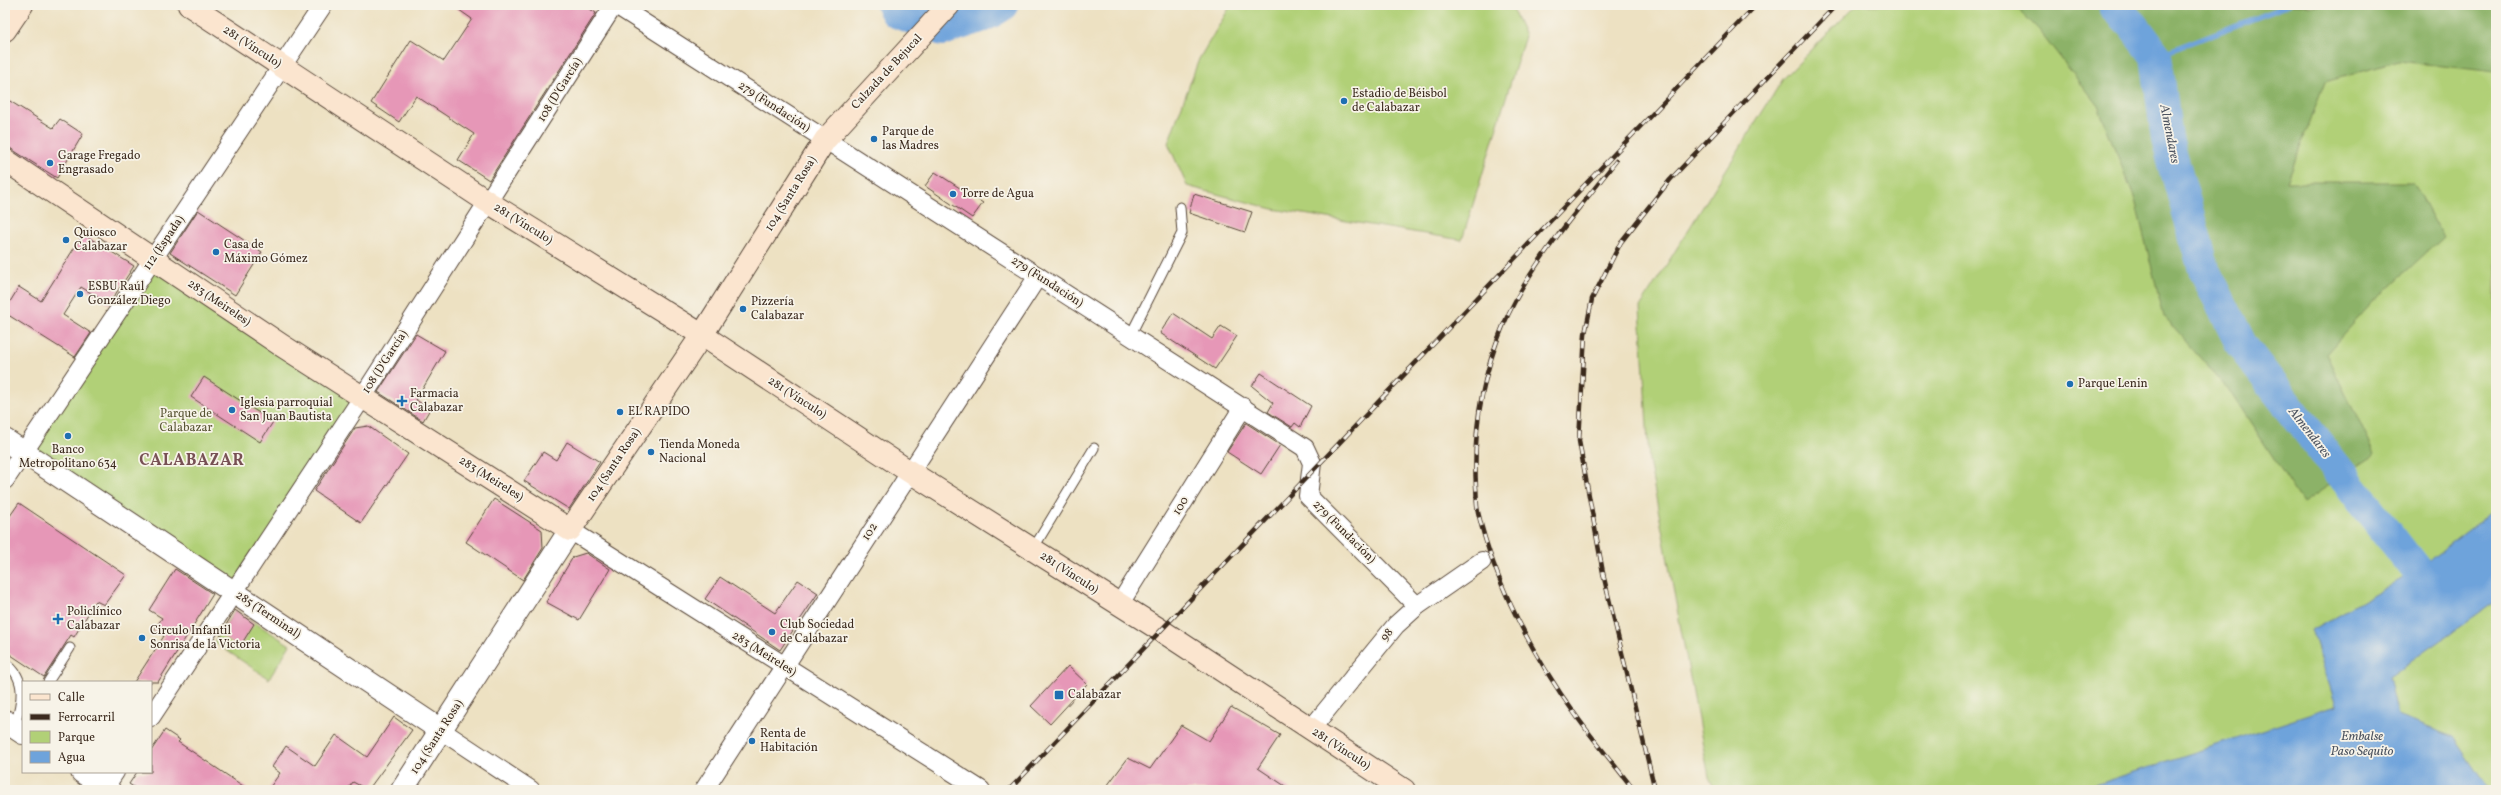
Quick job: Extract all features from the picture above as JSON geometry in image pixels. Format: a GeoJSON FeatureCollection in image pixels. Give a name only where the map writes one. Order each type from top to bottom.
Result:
{"type":"FeatureCollection","features":[{"type":"Feature","properties":{"kind":"main road"},"geometry":{"type":"LineString","coordinates":[[5,30],[22,5]]}},
{"type":"Feature","properties":{"kind":"main road","name":"281 (Vínculo)"},"geometry":{"type":"LineString","coordinates":[[189,5],[488,202],[702,335],[910,472],[1033,549],[1404,790]]}},
{"type":"Feature","properties":{"kind":"main road","name":"Calzada de Bejucal"},"geometry":{"type":"LineString","coordinates":[[825,140],[949,5]]}},
{"type":"Feature","properties":{"kind":"main road","name":"104 (Santa Rosa)"},"geometry":{"type":"LineString","coordinates":[[570,530],[702,335],[825,140]]}},
{"type":"Feature","properties":{"kind":"main road","name":"283 (Meireles)"},"geometry":{"type":"LineString","coordinates":[[5,160],[362,398],[570,530]]}},
{"type":"Feature","properties":{"kind":"street","name":"112 (Espada)"},"geometry":{"type":"LineString","coordinates":[[5,480],[323,5]]}},
{"type":"Feature","properties":{"kind":"street","name":"279 (Fundación)"},"geometry":{"type":"LineString","coordinates":[[615,5],[1305,448],[1312,463],[1308,496],[1417,606]]}},
{"type":"Feature","properties":{"kind":"street","name":"108 (D'García)"},"geometry":{"type":"LineString","coordinates":[[152,715],[232,591],[362,398],[615,5]]}},
{"type":"Feature","properties":{"kind":"street","name":"102"},"geometry":{"type":"LineString","coordinates":[[704,790],[783,666],[1038,276]]}},
{"type":"Feature","properties":{"kind":"street","name":"100"},"geometry":{"type":"LineString","coordinates":[[1119,605],[1243,407]]}},
{"type":"Feature","properties":{"kind":"street","name":"285 (Terminal)"},"geometry":{"type":"LineString","coordinates":[[5,440],[531,790]]}},
{"type":"Feature","properties":{"kind":"street","name":"283 (Meireles)"},"geometry":{"type":"LineString","coordinates":[[570,530],[981,790]]}},
{"type":"Feature","properties":{"kind":"street","name":"104 (Santa Rosa)"},"geometry":{"type":"LineString","coordinates":[[402,790],[442,731],[570,530]]}},
{"type":"Feature","properties":{"kind":"street","name":"98"},"geometry":{"type":"LineString","coordinates":[[1311,729],[1396,625],[1417,606],[1482,561]]}},
{"type":"Feature","properties":{"kind":"street"},"geometry":{"type":"LineString","coordinates":[[84,773],[108,785]]}},
{"type":"Feature","properties":{"kind":"lane"},"geometry":{"type":"LineString","coordinates":[[1130,336],[1182,233],[1180,207]]}},
{"type":"Feature","properties":{"kind":"lane"},"geometry":{"type":"LineString","coordinates":[[1033,549],[1094,448]]}},
{"type":"Feature","properties":{"kind":"lane"},"geometry":{"type":"LineString","coordinates":[[49,681],[70,648]]}},
{"type":"Feature","properties":{"kind":"lane"},"geometry":{"type":"LineString","coordinates":[[5,663],[17,674],[22,693]]}},
{"type":"Feature","properties":{"kind":"lane"},"geometry":{"type":"LineString","coordinates":[[16,726],[22,701]]}},
{"type":"Feature","properties":{"kind":"green space","name":"Estadio de Béisbol de Calabazar"},"geometry":{"type":"Polygon","coordinates":[[[1231,5],[1511,5],[1525,36],[1462,240],[1273,209],[1187,186],[1168,143],[1199,59],[1231,5]]]}},
{"type":"Feature","properties":{"kind":"green space","name":"Parque Lenin"},"geometry":{"type":"Polygon","coordinates":[[[1856,5],[2496,5],[2496,790],[1715,790],[1709,777],[1649,461],[1640,307],[1783,79],[1856,5]]]}},
{"type":"Feature","properties":{"kind":"green space"},"geometry":{"type":"Polygon","coordinates":[[[2014,5],[2496,5],[2496,72],[2399,61],[2325,82],[2287,182],[2413,182],[2443,237],[2372,303],[2326,354],[2375,454],[2303,503],[2232,394],[2164,317],[2135,200],[2098,106],[2039,30],[2014,5]]]}},
{"type":"Feature","properties":{"kind":"green space","name":"Parque de Calabazar"},"geometry":{"type":"Polygon","coordinates":[[[153,259],[362,398],[232,591],[24,452],[153,259]]]}},
{"type":"Feature","properties":{"kind":"green space"},"geometry":{"type":"Polygon","coordinates":[[[235,610],[290,645],[269,679],[214,642],[235,610]]]}},
{"type":"Feature","properties":{"kind":"water","name":"Embalse Paso Sequito"},"geometry":{"type":"Polygon","coordinates":[[[2496,509],[2496,602],[2389,677],[2398,716],[2453,737],[2489,790],[2079,790],[2336,706],[2312,630],[2416,570],[2496,509]]]}},
{"type":"Feature","properties":{"kind":"building"},"geometry":{"type":"Polygon","coordinates":[[[452,5],[584,5],[596,13],[489,180],[458,160],[474,134],[416,96],[399,122],[371,103],[411,40],[444,61],[472,19],[452,5]]]}},
{"type":"Feature","properties":{"kind":"building"},"geometry":{"type":"Polygon","coordinates":[[[5,98],[53,128],[60,119],[83,134],[57,178],[5,145],[5,98]]]}},
{"type":"Feature","properties":{"kind":"building","name":"Torre de Agua"},"geometry":{"type":"Polygon","coordinates":[[[935,172],[983,203],[972,218],[925,186],[935,172]]]}},
{"type":"Feature","properties":{"kind":"building"},"geometry":{"type":"Polygon","coordinates":[[[1194,194],[1252,212],[1245,232],[1189,213],[1194,194]]]}},
{"type":"Feature","properties":{"kind":"building","name":"Casa de Máximo Gómez"},"geometry":{"type":"Polygon","coordinates":[[[198,210],[262,252],[235,295],[170,253],[198,210]]]}},
{"type":"Feature","properties":{"kind":"building","name":"ESBU Raúl González Diego"},"geometry":{"type":"Polygon","coordinates":[[[83,234],[134,266],[109,304],[81,287],[63,315],[91,333],[75,357],[5,313],[5,310],[19,287],[41,301],[83,234]]]}},
{"type":"Feature","properties":{"kind":"building"},"geometry":{"type":"Polygon","coordinates":[[[1173,313],[1212,339],[1221,326],[1237,336],[1215,369],[1160,333],[1173,313]]]}},
{"type":"Feature","properties":{"kind":"building"},"geometry":{"type":"Polygon","coordinates":[[[416,334],[445,351],[416,400],[430,409],[423,421],[378,392],[416,334]]]}},
{"type":"Feature","properties":{"kind":"building"},"geometry":{"type":"Polygon","coordinates":[[[1261,373],[1311,406],[1300,427],[1295,423],[1292,427],[1268,412],[1273,403],[1252,386],[1261,373]]]}},
{"type":"Feature","properties":{"kind":"building","name":"Iglesia parroquial San Juan Bautista"},"geometry":{"type":"Polygon","coordinates":[[[204,377],[273,422],[260,442],[191,397],[204,377]]]}},
{"type":"Feature","properties":{"kind":"building"},"geometry":{"type":"Polygon","coordinates":[[[1246,423],[1280,445],[1261,474],[1227,452],[1246,423]]]}},
{"type":"Feature","properties":{"kind":"building"},"geometry":{"type":"Polygon","coordinates":[[[368,426],[408,454],[361,523],[314,491],[355,428],[368,426]]]}},
{"type":"Feature","properties":{"kind":"building"},"geometry":{"type":"Polygon","coordinates":[[[567,442],[600,462],[569,509],[524,481],[543,452],[556,460],[567,442]]]}},
{"type":"Feature","properties":{"kind":"building"},"geometry":{"type":"Polygon","coordinates":[[[494,499],[542,530],[543,548],[523,580],[466,542],[494,499]]]}},
{"type":"Feature","properties":{"kind":"building"},"geometry":{"type":"Polygon","coordinates":[[[19,503],[126,575],[104,605],[96,601],[74,637],[71,635],[44,677],[5,651],[5,523],[19,503]]]}},
{"type":"Feature","properties":{"kind":"building"},"geometry":{"type":"Polygon","coordinates":[[[586,553],[610,569],[579,620],[546,602],[573,557],[586,553]]]}},
{"type":"Feature","properties":{"kind":"building"},"geometry":{"type":"Polygon","coordinates":[[[175,569],[213,594],[158,682],[135,681],[164,636],[154,630],[162,618],[149,610],[175,569]]]}},
{"type":"Feature","properties":{"kind":"building","name":"Club Sociedad de Calabazar"},"geometry":{"type":"Polygon","coordinates":[[[720,577],[775,613],[798,580],[818,593],[780,650],[705,599],[720,577]]]}},
{"type":"Feature","properties":{"kind":"building"},"geometry":{"type":"Polygon","coordinates":[[[235,610],[254,624],[239,648],[220,635],[235,610]]]}},
{"type":"Feature","properties":{"kind":"building","name":"Calabazar"},"geometry":{"type":"Polygon","coordinates":[[[1068,666],[1087,684],[1050,724],[1031,706],[1068,666]]]}},
{"type":"Feature","properties":{"kind":"building"},"geometry":{"type":"Polygon","coordinates":[[[1231,707],[1280,735],[1258,768],[1291,790],[1104,790],[1128,758],[1150,769],[1181,725],[1209,741],[1231,707]]]}},
{"type":"Feature","properties":{"kind":"building"},"geometry":{"type":"Polygon","coordinates":[[[394,717],[412,730],[368,790],[353,782],[347,790],[268,790],[280,773],[272,767],[286,746],[315,766],[336,735],[367,757],[394,717]]]}},
{"type":"Feature","properties":{"kind":"building"},"geometry":{"type":"Polygon","coordinates":[[[165,730],[180,740],[178,742],[249,790],[138,790],[129,784],[136,773],[152,773],[152,750],[165,730]]]}},
{"type":"Feature","properties":{"kind":"waterway"},"geometry":{"type":"LineString","coordinates":[[892,5],[896,12],[943,30],[982,17],[1002,5]]}},
{"type":"Feature","properties":{"kind":"waterway","name":"Almendares"},"geometry":{"type":"LineString","coordinates":[[2113,5],[2133,25],[2156,56],[2167,139],[2204,269],[2242,346],[2416,570],[2421,593],[2410,611]]}},
{"type":"Feature","properties":{"kind":"waterway"},"geometry":{"type":"LineString","coordinates":[[2156,56],[2289,5]]}},
{"type":"Feature","properties":{"kind":"railway"},"geometry":{"type":"LineString","coordinates":[[1009,790],[1756,5]]}},
{"type":"Feature","properties":{"kind":"railway"},"geometry":{"type":"LineString","coordinates":[[1655,790],[1604,578],[1579,441],[1585,334],[1592,299],[1621,242],[1670,180],[1836,5]]}},
{"type":"Feature","properties":{"kind":"railway"},"geometry":{"type":"LineString","coordinates":[[1616,161],[1554,240],[1526,282],[1503,326],[1484,384],[1480,405],[1475,466],[1477,509],[1494,565],[1517,619],[1561,694],[1634,790]]}},
{"type":"Feature","properties":{"kind":"place","name":"Estadio de Béisbol de Calabazar"},"geometry":{"type":"Point","coordinates":[1344,101]}},
{"type":"Feature","properties":{"kind":"place","name":"Parque de las Madres"},"geometry":{"type":"Point","coordinates":[874,139]}},
{"type":"Feature","properties":{"kind":"place","name":"Garage Fregado Engrasado"},"geometry":{"type":"Point","coordinates":[50,163]}},
{"type":"Feature","properties":{"kind":"place","name":"Torre de Agua"},"geometry":{"type":"Point","coordinates":[953,194]}},
{"type":"Feature","properties":{"kind":"place","name":"Quiosco Calabazar"},"geometry":{"type":"Point","coordinates":[66,240]}},
{"type":"Feature","properties":{"kind":"place","name":"Casa de Máximo Gómez"},"geometry":{"type":"Point","coordinates":[216,252]}},
{"type":"Feature","properties":{"kind":"place","name":"ESBU Raúl González Diego"},"geometry":{"type":"Point","coordinates":[80,294]}},
{"type":"Feature","properties":{"kind":"place","name":"Pizzería Calabazar"},"geometry":{"type":"Point","coordinates":[743,309]}},
{"type":"Feature","properties":{"kind":"place","name":"Parque Lenin"},"geometry":{"type":"Point","coordinates":[2070,384]}},
{"type":"Feature","properties":{"kind":"place","name":"Farmacia Calabazar"},"geometry":{"type":"Point","coordinates":[402,401]}},
{"type":"Feature","properties":{"kind":"place","name":"Iglesia parroquial San Juan Bautista"},"geometry":{"type":"Point","coordinates":[232,410]}},
{"type":"Feature","properties":{"kind":"place","name":"EL RAPIDO"},"geometry":{"type":"Point","coordinates":[620,412]}},
{"type":"Feature","properties":{"kind":"place","name":"Banco Metropolitano 634"},"geometry":{"type":"Point","coordinates":[68,436]}},
{"type":"Feature","properties":{"kind":"place","name":"Tienda Moneda Nacional"},"geometry":{"type":"Point","coordinates":[651,452]}},
{"type":"Feature","properties":{"kind":"place","name":"Policlínico Calabazar"},"geometry":{"type":"Point","coordinates":[58,619]}},
{"type":"Feature","properties":{"kind":"place","name":"Club Sociedad de Calabazar"},"geometry":{"type":"Point","coordinates":[772,632]}},
{"type":"Feature","properties":{"kind":"place","name":"Circulo Infantil Sonrisa de la Victoria"},"geometry":{"type":"Point","coordinates":[142,638]}},
{"type":"Feature","properties":{"kind":"place","name":"Calabazar"},"geometry":{"type":"Point","coordinates":[1059,695]}},
{"type":"Feature","properties":{"kind":"place","name":"Renta de Habitación"},"geometry":{"type":"Point","coordinates":[752,741]}},
{"type":"Feature","properties":{"kind":"district","name":"CALABAZAR"},"geometry":{"type":"Point","coordinates":[192,461]}}]}
